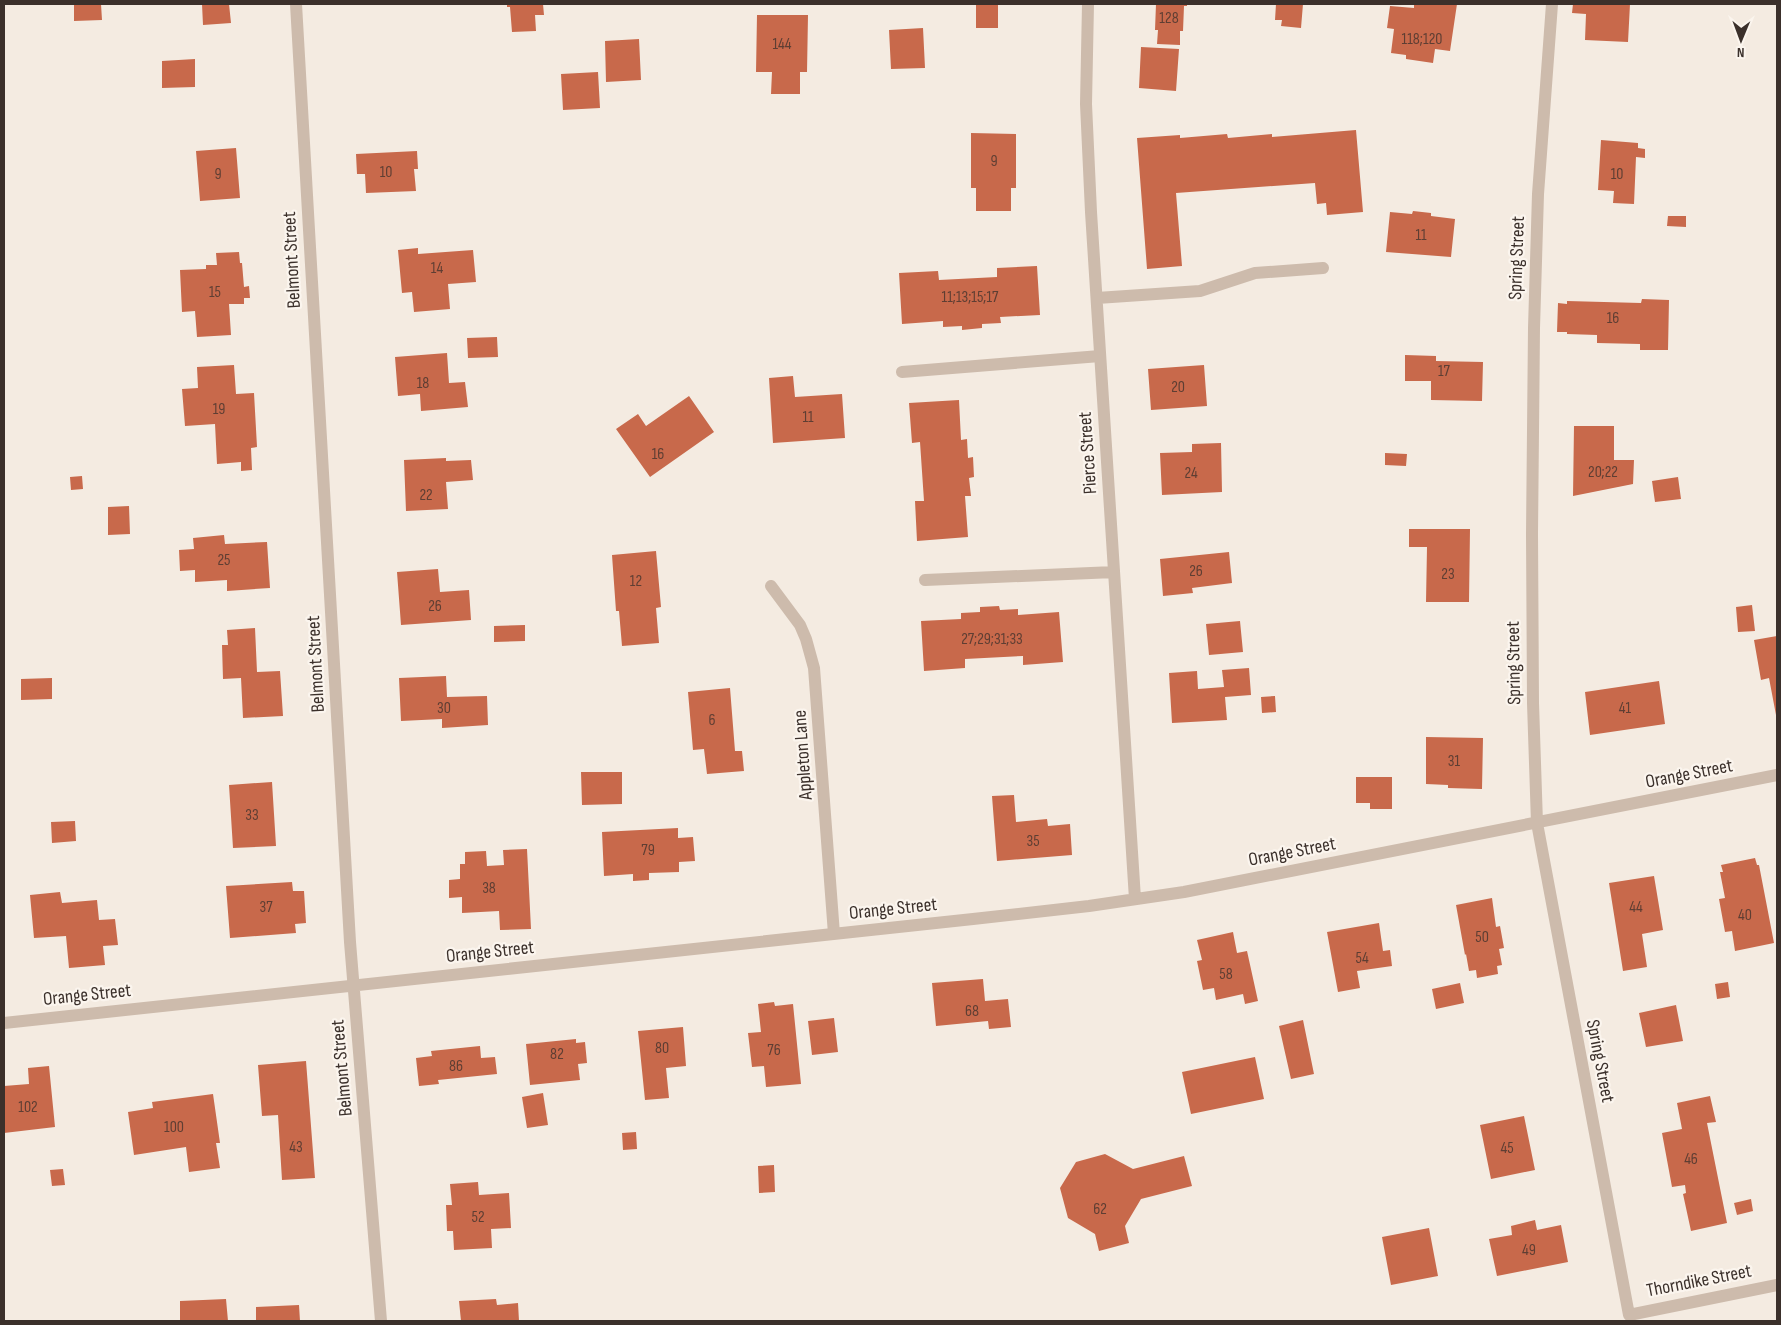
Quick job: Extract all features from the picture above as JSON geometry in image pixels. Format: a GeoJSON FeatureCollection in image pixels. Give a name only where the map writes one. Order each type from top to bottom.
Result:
{"type":"FeatureCollection","features":[{"type":"Feature","properties":{"kind":"street","name":"Belmont Street"},"geometry":{"type":"LineString","coordinates":[[296,4],[354,985],[381,1321]]}},
{"type":"Feature","properties":{"kind":"street","name":"Pierce Street"},"geometry":{"type":"LineString","coordinates":[[1088,4],[1086,113],[1135,900]]}},
{"type":"Feature","properties":{"kind":"street","name":"Spring Street"},"geometry":{"type":"LineString","coordinates":[[1552,4],[1538,194],[1534,328],[1533,703],[1537,823],[1629,1315]]}},
{"type":"Feature","properties":{"kind":"street"},"geometry":{"type":"LineString","coordinates":[[1097,298],[1200,292],[1255,273],[1323,268]]}},
{"type":"Feature","properties":{"kind":"street"},"geometry":{"type":"LineString","coordinates":[[902,372],[1100,356]]}},
{"type":"Feature","properties":{"kind":"street"},"geometry":{"type":"LineString","coordinates":[[925,580],[1114,572]]}},
{"type":"Feature","properties":{"kind":"street","name":"Appleton Lane"},"geometry":{"type":"LineString","coordinates":[[771,586],[800,626],[806,639],[814,668],[834,934]]}},
{"type":"Feature","properties":{"kind":"street","name":"Orange Street"},"geometry":{"type":"LineString","coordinates":[[4,1023],[1135,900],[1184,892],[1777,775]]}},
{"type":"Feature","properties":{"kind":"street","name":"Thorndike Street"},"geometry":{"type":"LineString","coordinates":[[1629,1315],[1777,1285]]}},
{"type":"Feature","properties":{"kind":"building"},"geometry":{"type":"Polygon","coordinates":[[[74,4],[101,4],[102,20],[74,21],[74,4]]]}},
{"type":"Feature","properties":{"kind":"building"},"geometry":{"type":"Polygon","coordinates":[[[202,4],[229,4],[231,23],[203,25],[202,4]]]}},
{"type":"Feature","properties":{"kind":"building"},"geometry":{"type":"Polygon","coordinates":[[[507,4],[543,4],[544,15],[535,15],[536,31],[512,32],[510,7],[507,7],[507,4]]]}},
{"type":"Feature","properties":{"kind":"building"},"geometry":{"type":"Polygon","coordinates":[[[976,4],[998,4],[998,28],[976,28],[976,4]]]}},
{"type":"Feature","properties":{"kind":"building"},"geometry":{"type":"Polygon","coordinates":[[[1156,4],[1187,4],[1187,6],[1184,6],[1183,31],[1180,31],[1180,45],[1157,44],[1158,30],[1155,30],[1156,4]]]}},
{"type":"Feature","properties":{"kind":"building"},"geometry":{"type":"Polygon","coordinates":[[[1276,4],[1303,4],[1301,28],[1281,26],[1282,20],[1275,20],[1276,4]]]}},
{"type":"Feature","properties":{"kind":"building"},"geometry":{"type":"Polygon","coordinates":[[[1414,4],[1457,4],[1450,51],[1435,49],[1433,63],[1406,59],[1406,55],[1391,53],[1394,29],[1387,28],[1390,6],[1414,8],[1414,4]]]}},
{"type":"Feature","properties":{"kind":"building"},"geometry":{"type":"Polygon","coordinates":[[[1573,4],[1630,4],[1628,42],[1585,40],[1586,14],[1572,13],[1573,4]]]}},
{"type":"Feature","properties":{"kind":"building"},"geometry":{"type":"Polygon","coordinates":[[[757,15],[808,15],[807,72],[800,72],[800,94],[771,94],[772,72],[756,72],[757,15]]]}},
{"type":"Feature","properties":{"kind":"building"},"geometry":{"type":"Polygon","coordinates":[[[923,28],[925,68],[891,69],[889,30],[923,28]]]}},
{"type":"Feature","properties":{"kind":"building"},"geometry":{"type":"Polygon","coordinates":[[[639,39],[641,80],[606,82],[605,41],[639,39]]]}},
{"type":"Feature","properties":{"kind":"building"},"geometry":{"type":"Polygon","coordinates":[[[1141,47],[1179,49],[1176,91],[1139,88],[1141,47]]]}},
{"type":"Feature","properties":{"kind":"building"},"geometry":{"type":"Polygon","coordinates":[[[195,59],[195,87],[162,88],[162,61],[195,59]]]}},
{"type":"Feature","properties":{"kind":"building"},"geometry":{"type":"Polygon","coordinates":[[[598,72],[600,108],[563,110],[561,74],[598,72]]]}},
{"type":"Feature","properties":{"kind":"building"},"geometry":{"type":"Polygon","coordinates":[[[1356,130],[1363,212],[1327,215],[1326,203],[1317,204],[1315,183],[1176,193],[1182,266],[1147,269],[1137,138],[1180,135],[1180,138],[1227,134],[1228,138],[1272,134],[1272,137],[1356,130]]]}},
{"type":"Feature","properties":{"kind":"building"},"geometry":{"type":"Polygon","coordinates":[[[971,133],[1016,134],[1016,188],[1011,188],[1011,211],[976,211],[976,188],[971,188],[971,133]]]}},
{"type":"Feature","properties":{"kind":"building"},"geometry":{"type":"Polygon","coordinates":[[[1601,140],[1638,143],[1638,148],[1645,149],[1645,158],[1636,157],[1634,204],[1613,203],[1614,191],[1598,190],[1601,140]]]}},
{"type":"Feature","properties":{"kind":"building"},"geometry":{"type":"Polygon","coordinates":[[[236,148],[240,198],[200,201],[196,151],[236,148]]]}},
{"type":"Feature","properties":{"kind":"building"},"geometry":{"type":"Polygon","coordinates":[[[417,151],[418,169],[414,169],[416,191],[366,193],[365,174],[357,174],[356,154],[417,151]]]}},
{"type":"Feature","properties":{"kind":"building"},"geometry":{"type":"Polygon","coordinates":[[[1413,211],[1431,213],[1431,216],[1455,219],[1451,257],[1386,252],[1390,212],[1412,214],[1413,211]]]}},
{"type":"Feature","properties":{"kind":"building"},"geometry":{"type":"Polygon","coordinates":[[[1668,216],[1686,216],[1686,227],[1667,226],[1668,216]]]}},
{"type":"Feature","properties":{"kind":"building"},"geometry":{"type":"Polygon","coordinates":[[[418,248],[418,254],[473,250],[476,282],[448,284],[450,309],[414,312],[412,292],[402,293],[398,250],[418,248]]]}},
{"type":"Feature","properties":{"kind":"building"},"geometry":{"type":"Polygon","coordinates":[[[239,252],[244,287],[249,286],[250,298],[244,298],[244,304],[229,304],[231,335],[197,337],[195,311],[182,312],[180,270],[206,269],[206,265],[217,265],[216,253],[239,252]]]}},
{"type":"Feature","properties":{"kind":"building"},"geometry":{"type":"Polygon","coordinates":[[[1037,266],[1040,315],[1000,317],[1001,323],[982,324],[982,328],[962,330],[962,326],[943,327],[943,321],[902,324],[899,273],[938,271],[939,280],[997,277],[997,268],[1037,266]]]}},
{"type":"Feature","properties":{"kind":"building"},"geometry":{"type":"Polygon","coordinates":[[[1642,299],[1669,300],[1668,350],[1640,350],[1640,344],[1597,343],[1597,335],[1557,332],[1558,303],[1567,304],[1567,301],[1641,303],[1642,299]]]}},
{"type":"Feature","properties":{"kind":"building"},"geometry":{"type":"Polygon","coordinates":[[[497,337],[498,357],[468,358],[467,338],[497,337]]]}},
{"type":"Feature","properties":{"kind":"building"},"geometry":{"type":"Polygon","coordinates":[[[447,353],[449,383],[465,382],[468,407],[421,411],[420,394],[398,396],[395,357],[447,353]]]}},
{"type":"Feature","properties":{"kind":"building"},"geometry":{"type":"Polygon","coordinates":[[[1405,355],[1436,356],[1436,361],[1483,362],[1482,401],[1431,400],[1431,381],[1405,381],[1405,355]]]}},
{"type":"Feature","properties":{"kind":"building"},"geometry":{"type":"Polygon","coordinates":[[[234,365],[236,394],[254,393],[257,447],[251,448],[252,470],[241,471],[241,462],[217,464],[215,424],[185,426],[182,389],[198,388],[197,367],[234,365]]]}},
{"type":"Feature","properties":{"kind":"building"},"geometry":{"type":"Polygon","coordinates":[[[1204,365],[1207,406],[1151,410],[1148,369],[1204,365]]]}},
{"type":"Feature","properties":{"kind":"building"},"geometry":{"type":"Polygon","coordinates":[[[793,376],[795,397],[842,394],[845,438],[773,443],[769,378],[793,376]]]}},
{"type":"Feature","properties":{"kind":"building"},"geometry":{"type":"Polygon","coordinates":[[[689,396],[714,432],[650,477],[616,429],[638,414],[646,426],[689,396]]]}},
{"type":"Feature","properties":{"kind":"building"},"geometry":{"type":"Polygon","coordinates":[[[959,400],[961,440],[967,439],[968,458],[973,457],[974,477],[969,478],[971,496],[965,496],[968,537],[917,541],[915,501],[924,501],[920,442],[912,443],[909,403],[959,400]]]}},
{"type":"Feature","properties":{"kind":"building"},"geometry":{"type":"Polygon","coordinates":[[[1574,426],[1614,426],[1614,460],[1634,460],[1633,484],[1573,496],[1574,426]]]}},
{"type":"Feature","properties":{"kind":"building"},"geometry":{"type":"Polygon","coordinates":[[[1221,443],[1222,492],[1162,495],[1160,453],[1192,452],[1192,444],[1221,443]]]}},
{"type":"Feature","properties":{"kind":"building"},"geometry":{"type":"Polygon","coordinates":[[[1385,453],[1407,454],[1406,466],[1385,465],[1385,453]]]}},
{"type":"Feature","properties":{"kind":"building"},"geometry":{"type":"Polygon","coordinates":[[[446,458],[446,461],[471,460],[473,480],[446,482],[448,509],[406,511],[404,460],[446,458]]]}},
{"type":"Feature","properties":{"kind":"building"},"geometry":{"type":"Polygon","coordinates":[[[82,476],[83,489],[71,490],[70,477],[82,476]]]}},
{"type":"Feature","properties":{"kind":"building"},"geometry":{"type":"Polygon","coordinates":[[[1678,477],[1681,499],[1655,502],[1652,481],[1678,477]]]}},
{"type":"Feature","properties":{"kind":"building"},"geometry":{"type":"Polygon","coordinates":[[[129,506],[130,534],[108,535],[108,507],[129,506]]]}},
{"type":"Feature","properties":{"kind":"building"},"geometry":{"type":"Polygon","coordinates":[[[1409,529],[1470,529],[1469,602],[1426,602],[1427,547],[1409,547],[1409,529]]]}},
{"type":"Feature","properties":{"kind":"building"},"geometry":{"type":"Polygon","coordinates":[[[224,535],[225,544],[267,542],[270,588],[227,591],[227,580],[195,582],[195,570],[180,571],[179,550],[194,549],[193,538],[224,535]]]}},
{"type":"Feature","properties":{"kind":"building"},"geometry":{"type":"Polygon","coordinates":[[[656,551],[661,607],[656,608],[659,643],[622,646],[619,611],[616,611],[612,555],[656,551]]]}},
{"type":"Feature","properties":{"kind":"building"},"geometry":{"type":"Polygon","coordinates":[[[1229,552],[1232,583],[1192,588],[1193,593],[1163,596],[1160,559],[1229,552]]]}},
{"type":"Feature","properties":{"kind":"building"},"geometry":{"type":"Polygon","coordinates":[[[438,569],[440,592],[469,590],[471,620],[401,625],[397,572],[438,569]]]}},
{"type":"Feature","properties":{"kind":"building"},"geometry":{"type":"Polygon","coordinates":[[[1752,605],[1755,631],[1738,632],[1736,607],[1752,605]]]}},
{"type":"Feature","properties":{"kind":"building"},"geometry":{"type":"Polygon","coordinates":[[[999,606],[1000,610],[1018,609],[1018,615],[1059,612],[1063,662],[1023,665],[1023,656],[965,659],[965,668],[924,671],[921,621],[961,619],[961,613],[980,612],[980,607],[999,606]]]}},
{"type":"Feature","properties":{"kind":"building"},"geometry":{"type":"Polygon","coordinates":[[[1240,621],[1243,652],[1209,655],[1206,624],[1240,621]]]}},
{"type":"Feature","properties":{"kind":"building"},"geometry":{"type":"Polygon","coordinates":[[[525,625],[525,641],[494,642],[494,626],[525,625]]]}},
{"type":"Feature","properties":{"kind":"building"},"geometry":{"type":"Polygon","coordinates":[[[255,628],[257,672],[280,671],[283,716],[243,718],[241,678],[223,679],[222,645],[228,645],[227,630],[255,628]]]}},
{"type":"Feature","properties":{"kind":"building"},"geometry":{"type":"Polygon","coordinates":[[[1777,636],[1776,715],[1769,678],[1761,680],[1754,640],[1777,636]]]}},
{"type":"Feature","properties":{"kind":"building"},"geometry":{"type":"Polygon","coordinates":[[[1249,668],[1251,695],[1225,697],[1227,720],[1172,723],[1169,673],[1197,671],[1198,689],[1224,687],[1222,670],[1249,668]]]}},
{"type":"Feature","properties":{"kind":"building"},"geometry":{"type":"Polygon","coordinates":[[[446,676],[447,697],[487,696],[488,725],[442,728],[442,719],[401,721],[399,678],[446,676]]]}},
{"type":"Feature","properties":{"kind":"building"},"geometry":{"type":"Polygon","coordinates":[[[52,678],[52,699],[21,700],[21,679],[52,678]]]}},
{"type":"Feature","properties":{"kind":"building"},"geometry":{"type":"Polygon","coordinates":[[[1659,681],[1665,724],[1590,735],[1585,692],[1659,681]]]}},
{"type":"Feature","properties":{"kind":"building"},"geometry":{"type":"Polygon","coordinates":[[[730,688],[735,751],[742,751],[744,771],[707,774],[704,749],[693,750],[688,692],[730,688]]]}},
{"type":"Feature","properties":{"kind":"building"},"geometry":{"type":"Polygon","coordinates":[[[1275,696],[1276,712],[1262,713],[1261,697],[1275,696]]]}},
{"type":"Feature","properties":{"kind":"building"},"geometry":{"type":"Polygon","coordinates":[[[1426,737],[1483,738],[1482,789],[1448,788],[1448,785],[1426,784],[1426,737]]]}},
{"type":"Feature","properties":{"kind":"building"},"geometry":{"type":"Polygon","coordinates":[[[581,772],[622,772],[622,804],[582,805],[581,772]]]}},
{"type":"Feature","properties":{"kind":"building"},"geometry":{"type":"Polygon","coordinates":[[[1356,777],[1392,777],[1392,809],[1370,809],[1370,803],[1356,803],[1356,777]]]}},
{"type":"Feature","properties":{"kind":"building"},"geometry":{"type":"Polygon","coordinates":[[[272,782],[276,846],[233,848],[229,785],[272,782]]]}},
{"type":"Feature","properties":{"kind":"building"},"geometry":{"type":"Polygon","coordinates":[[[1014,795],[1016,822],[1047,819],[1048,826],[1070,824],[1072,855],[997,861],[992,796],[1014,795]]]}},
{"type":"Feature","properties":{"kind":"building"},"geometry":{"type":"Polygon","coordinates":[[[75,821],[76,841],[52,843],[51,822],[75,821]]]}},
{"type":"Feature","properties":{"kind":"building"},"geometry":{"type":"Polygon","coordinates":[[[678,828],[678,838],[693,837],[695,861],[679,862],[679,872],[649,873],[649,880],[633,881],[633,874],[604,876],[602,832],[678,828]]]}},
{"type":"Feature","properties":{"kind":"building"},"geometry":{"type":"Polygon","coordinates":[[[527,849],[531,929],[500,930],[499,911],[462,913],[462,897],[449,898],[449,880],[460,879],[460,864],[465,864],[465,852],[486,851],[487,866],[504,865],[503,850],[527,849]]]}},
{"type":"Feature","properties":{"kind":"building"},"geometry":{"type":"Polygon","coordinates":[[[1755,858],[1757,865],[1759,865],[1774,943],[1735,951],[1732,931],[1725,932],[1719,899],[1725,898],[1720,872],[1723,872],[1721,865],[1755,858]]]}},
{"type":"Feature","properties":{"kind":"building"},"geometry":{"type":"Polygon","coordinates":[[[1654,876],[1663,930],[1642,934],[1647,967],[1623,971],[1609,883],[1654,876]]]}},
{"type":"Feature","properties":{"kind":"building"},"geometry":{"type":"Polygon","coordinates":[[[292,882],[293,891],[304,891],[306,923],[295,924],[296,933],[230,938],[226,886],[292,882]]]}},
{"type":"Feature","properties":{"kind":"building"},"geometry":{"type":"Polygon","coordinates":[[[60,892],[62,903],[97,900],[99,920],[115,919],[118,945],[103,946],[105,965],[69,968],[66,936],[34,938],[30,895],[60,892]]]}},
{"type":"Feature","properties":{"kind":"building"},"geometry":{"type":"Polygon","coordinates":[[[1492,898],[1496,927],[1500,926],[1504,948],[1499,949],[1502,965],[1497,966],[1498,974],[1477,978],[1476,970],[1469,971],[1456,905],[1492,898]]]}},
{"type":"Feature","properties":{"kind":"building"},"geometry":{"type":"Polygon","coordinates":[[[1379,923],[1383,951],[1390,950],[1392,966],[1357,971],[1360,988],[1338,992],[1327,932],[1379,923]]]}},
{"type":"Feature","properties":{"kind":"building"},"geometry":{"type":"Polygon","coordinates":[[[1233,932],[1237,953],[1247,951],[1258,1001],[1245,1004],[1243,994],[1216,1000],[1214,988],[1203,990],[1197,961],[1202,960],[1197,940],[1233,932]]]}},
{"type":"Feature","properties":{"kind":"building"},"geometry":{"type":"Polygon","coordinates":[[[983,979],[985,1001],[1008,999],[1011,1027],[989,1029],[988,1021],[936,1026],[932,983],[983,979]]]}},
{"type":"Feature","properties":{"kind":"building"},"geometry":{"type":"Polygon","coordinates":[[[1728,982],[1730,997],[1717,999],[1715,984],[1728,982]]]}},
{"type":"Feature","properties":{"kind":"building"},"geometry":{"type":"Polygon","coordinates":[[[1460,983],[1464,1003],[1436,1009],[1432,989],[1460,983]]]}},
{"type":"Feature","properties":{"kind":"building"},"geometry":{"type":"Polygon","coordinates":[[[774,1002],[775,1006],[793,1004],[801,1084],[766,1087],[764,1066],[752,1067],[748,1033],[761,1032],[758,1004],[774,1002]]]}},
{"type":"Feature","properties":{"kind":"building"},"geometry":{"type":"Polygon","coordinates":[[[1676,1005],[1683,1041],[1646,1047],[1639,1013],[1676,1005]]]}},
{"type":"Feature","properties":{"kind":"building"},"geometry":{"type":"Polygon","coordinates":[[[834,1018],[838,1052],[812,1055],[808,1021],[834,1018]]]}},
{"type":"Feature","properties":{"kind":"building"},"geometry":{"type":"Polygon","coordinates":[[[1303,1020],[1314,1074],[1291,1079],[1279,1026],[1303,1020]]]}},
{"type":"Feature","properties":{"kind":"building"},"geometry":{"type":"Polygon","coordinates":[[[683,1027],[686,1066],[666,1068],[669,1098],[645,1100],[638,1031],[683,1027]]]}},
{"type":"Feature","properties":{"kind":"building"},"geometry":{"type":"Polygon","coordinates":[[[576,1039],[576,1043],[585,1042],[587,1063],[578,1064],[580,1080],[530,1085],[526,1044],[576,1039]]]}},
{"type":"Feature","properties":{"kind":"building"},"geometry":{"type":"Polygon","coordinates":[[[480,1046],[481,1058],[495,1057],[497,1074],[438,1080],[439,1084],[419,1086],[416,1058],[432,1056],[431,1051],[480,1046]]]}},
{"type":"Feature","properties":{"kind":"building"},"geometry":{"type":"Polygon","coordinates":[[[1255,1057],[1264,1099],[1191,1114],[1182,1072],[1255,1057]]]}},
{"type":"Feature","properties":{"kind":"building"},"geometry":{"type":"Polygon","coordinates":[[[306,1061],[315,1178],[282,1180],[278,1115],[262,1116],[258,1065],[306,1061]]]}},
{"type":"Feature","properties":{"kind":"building"},"geometry":{"type":"Polygon","coordinates":[[[49,1066],[55,1127],[4,1133],[4,1086],[29,1084],[28,1068],[49,1066]]]}},
{"type":"Feature","properties":{"kind":"building"},"geometry":{"type":"Polygon","coordinates":[[[543,1093],[548,1125],[527,1128],[522,1097],[543,1093]]]}},
{"type":"Feature","properties":{"kind":"building"},"geometry":{"type":"Polygon","coordinates":[[[213,1094],[220,1143],[216,1143],[220,1168],[189,1172],[186,1147],[134,1155],[128,1112],[153,1108],[152,1102],[213,1094]]]}},
{"type":"Feature","properties":{"kind":"building"},"geometry":{"type":"Polygon","coordinates":[[[1710,1096],[1716,1122],[1707,1123],[1727,1223],[1691,1231],[1683,1194],[1686,1193],[1685,1185],[1672,1187],[1662,1133],[1682,1129],[1677,1103],[1710,1096]]]}},
{"type":"Feature","properties":{"kind":"building"},"geometry":{"type":"Polygon","coordinates":[[[1524,1116],[1535,1170],[1491,1179],[1480,1125],[1524,1116]]]}},
{"type":"Feature","properties":{"kind":"building"},"geometry":{"type":"Polygon","coordinates":[[[636,1132],[637,1149],[623,1150],[622,1133],[636,1132]]]}},
{"type":"Feature","properties":{"kind":"building"},"geometry":{"type":"Polygon","coordinates":[[[1105,1154],[1133,1169],[1184,1156],[1192,1186],[1141,1199],[1125,1226],[1129,1243],[1099,1251],[1095,1234],[1068,1218],[1060,1188],[1076,1162],[1105,1154]]]}},
{"type":"Feature","properties":{"kind":"building"},"geometry":{"type":"Polygon","coordinates":[[[774,1165],[775,1192],[759,1193],[758,1166],[774,1165]]]}},
{"type":"Feature","properties":{"kind":"building"},"geometry":{"type":"Polygon","coordinates":[[[63,1169],[65,1185],[52,1186],[50,1170],[63,1169]]]}},
{"type":"Feature","properties":{"kind":"building"},"geometry":{"type":"Polygon","coordinates":[[[478,1182],[479,1195],[509,1193],[511,1228],[491,1229],[492,1248],[454,1250],[453,1231],[447,1231],[446,1205],[452,1205],[450,1184],[478,1182]]]}},
{"type":"Feature","properties":{"kind":"building"},"geometry":{"type":"Polygon","coordinates":[[[1751,1199],[1753,1211],[1737,1215],[1734,1203],[1751,1199]]]}},
{"type":"Feature","properties":{"kind":"building"},"geometry":{"type":"Polygon","coordinates":[[[1535,1220],[1537,1230],[1561,1225],[1568,1262],[1497,1276],[1489,1239],[1512,1235],[1511,1226],[1535,1220]]]}},
{"type":"Feature","properties":{"kind":"building"},"geometry":{"type":"Polygon","coordinates":[[[1429,1228],[1438,1276],[1391,1285],[1382,1237],[1429,1228]]]}},
{"type":"Feature","properties":{"kind":"building"},"geometry":{"type":"Polygon","coordinates":[[[226,1299],[228,1321],[180,1321],[180,1301],[226,1299]]]}},
{"type":"Feature","properties":{"kind":"building"},"geometry":{"type":"Polygon","coordinates":[[[496,1299],[497,1305],[518,1303],[519,1321],[461,1321],[459,1301],[496,1299]]]}},
{"type":"Feature","properties":{"kind":"building"},"geometry":{"type":"Polygon","coordinates":[[[299,1305],[300,1321],[256,1321],[256,1307],[299,1305]]]}}]}
